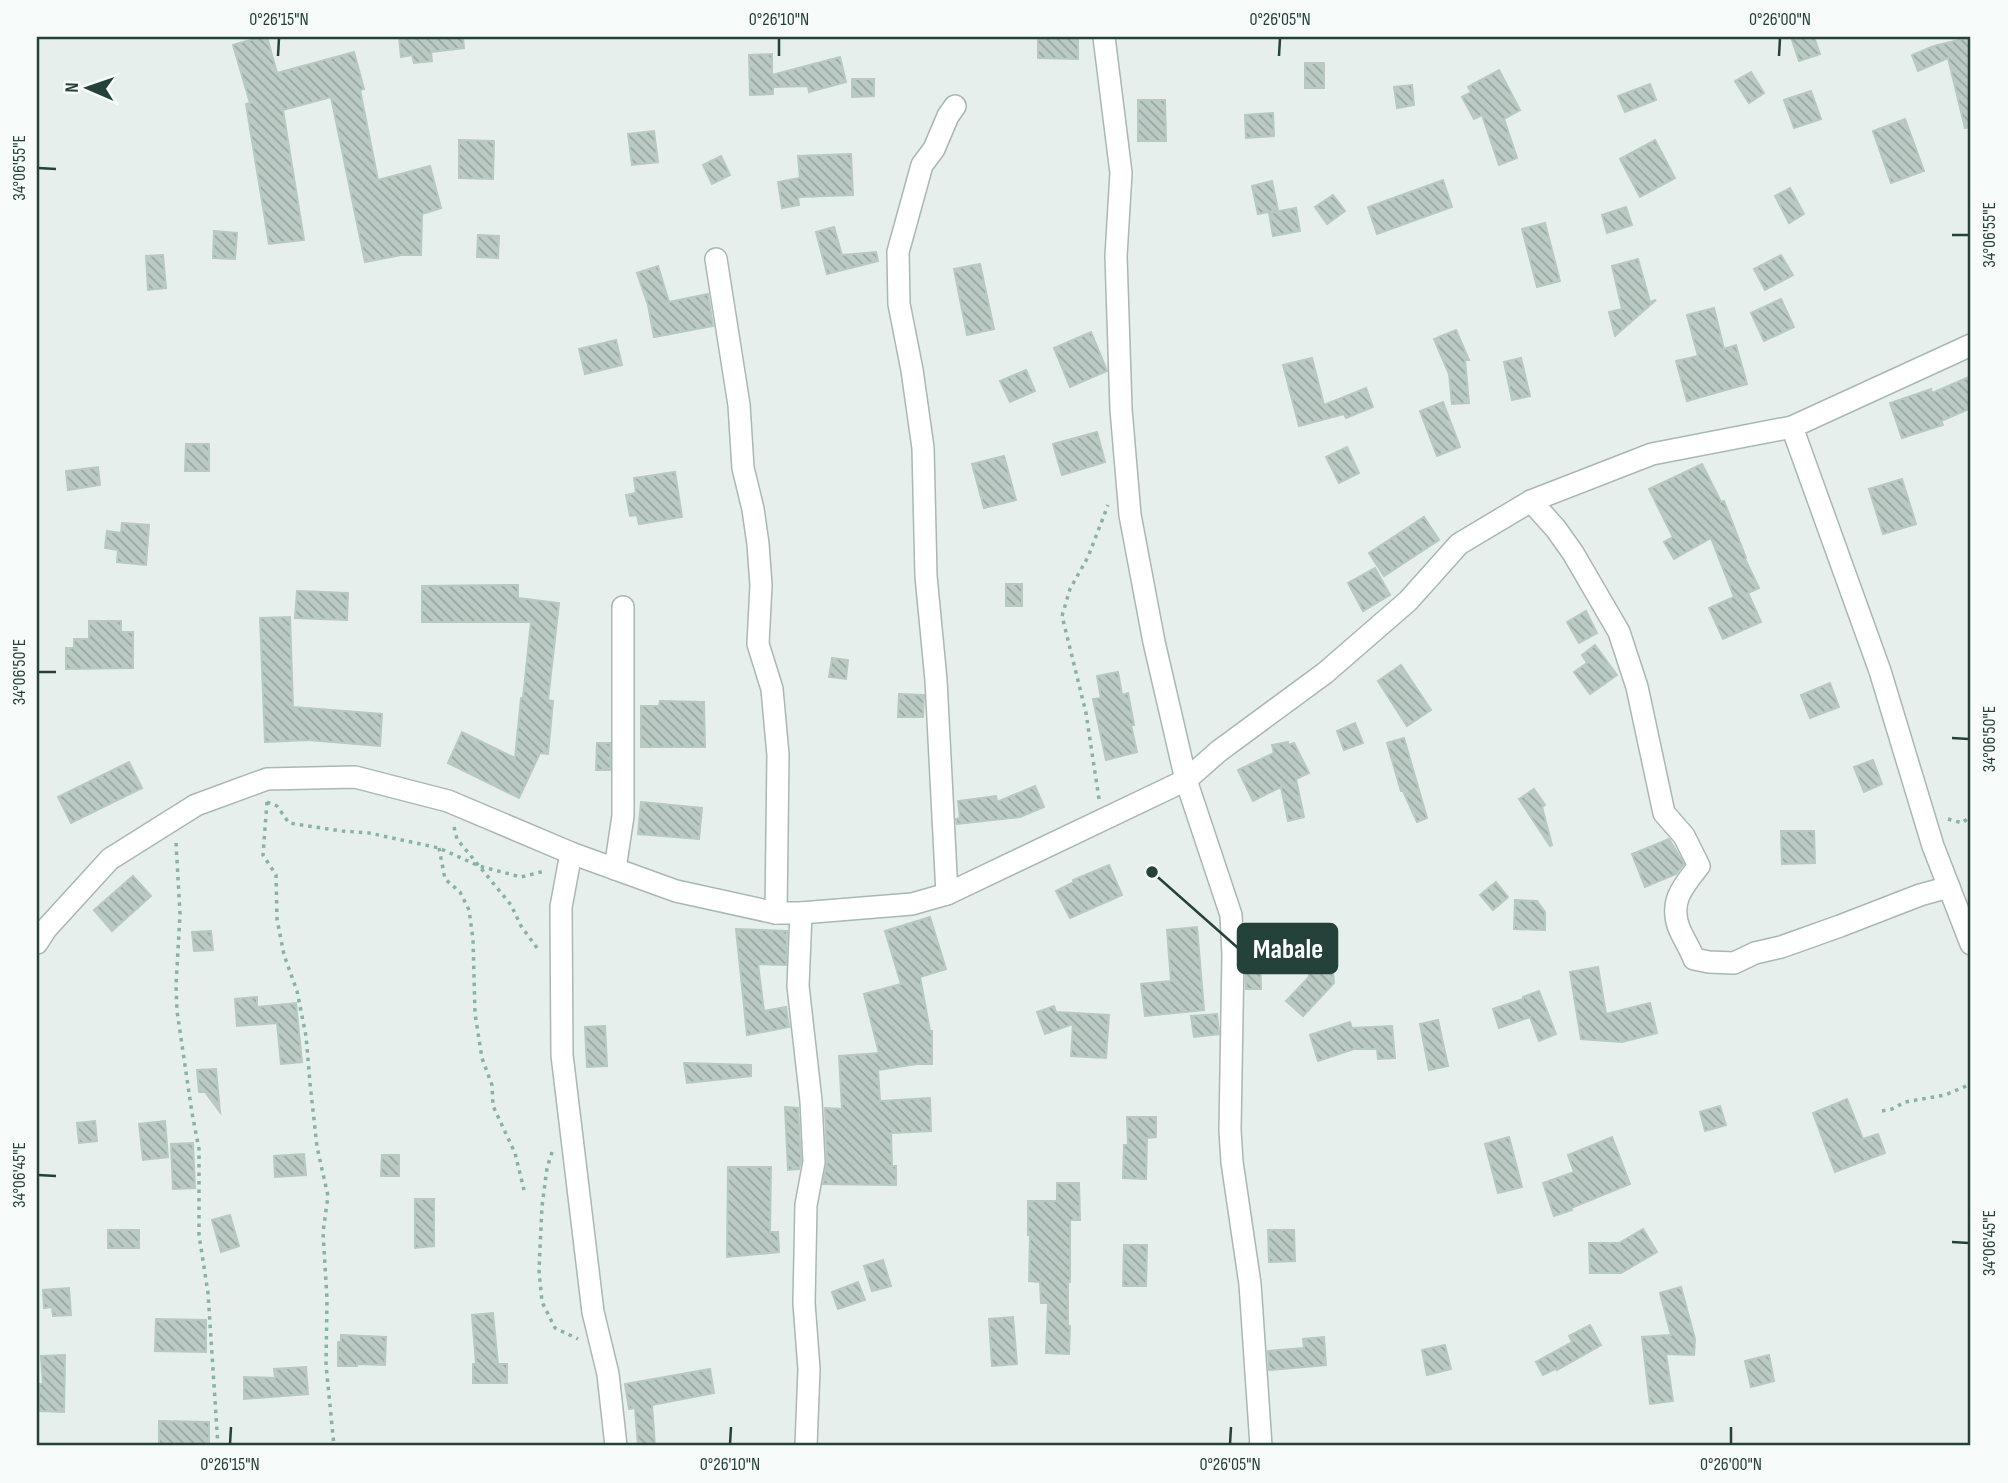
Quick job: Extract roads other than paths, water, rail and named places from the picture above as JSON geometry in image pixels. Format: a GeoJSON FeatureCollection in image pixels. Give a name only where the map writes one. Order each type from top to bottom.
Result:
{"type":"FeatureCollection","features":[{"type":"Feature","properties":{"kind":"street"},"geometry":{"type":"LineString","coordinates":[[1104,37],[1121,173],[1116,256],[1121,409],[1130,515],[1186,780],[1231,915],[1233,955],[1230,1137],[1250,1284],[1261,1446]]}},
{"type":"Feature","properties":{"kind":"street"},"geometry":{"type":"LineString","coordinates":[[947,894],[936,680],[926,576],[923,448],[899,303],[898,252],[922,165],[934,149],[955,106]]}},
{"type":"Feature","properties":{"kind":"street"},"geometry":{"type":"LineString","coordinates":[[716,259],[739,405],[743,468],[758,544],[761,585],[758,644],[772,689],[778,755],[776,913]]}},
{"type":"Feature","properties":{"kind":"street"},"geometry":{"type":"LineString","coordinates":[[37,943],[46,929],[110,859],[196,805],[267,779],[355,777],[448,801],[572,853],[676,891],[776,913],[912,904],[947,894],[1186,780],[1219,751],[1325,673],[1408,601],[1459,544],[1531,502],[1652,454],[1792,427],[1971,345]]}},
{"type":"Feature","properties":{"kind":"street"},"geometry":{"type":"LineString","coordinates":[[1792,427],[1880,671],[1933,846],[1971,944]]}},
{"type":"Feature","properties":{"kind":"street"},"geometry":{"type":"LineString","coordinates":[[1531,502],[1556,529],[1573,553],[1619,632],[1637,687],[1664,813],[1684,836],[1699,866],[1683,886],[1674,906],[1679,928],[1688,941],[1694,959],[1734,962],[1949,887]]}},
{"type":"Feature","properties":{"kind":"street"},"geometry":{"type":"LineString","coordinates":[[615,869],[623,816],[623,607]]}},
{"type":"Feature","properties":{"kind":"street"},"geometry":{"type":"LineString","coordinates":[[572,853],[561,907],[562,1055],[593,1312],[608,1374],[616,1446]]}},
{"type":"Feature","properties":{"kind":"street"},"geometry":{"type":"LineString","coordinates":[[801,913],[799,986],[811,1101],[814,1163],[806,1205],[804,1303],[809,1369],[806,1446]]}},
{"type":"Feature","properties":{"kind":"place","name":"Mabale"},"geometry":{"type":"Point","coordinates":[1152,872]}}]}
